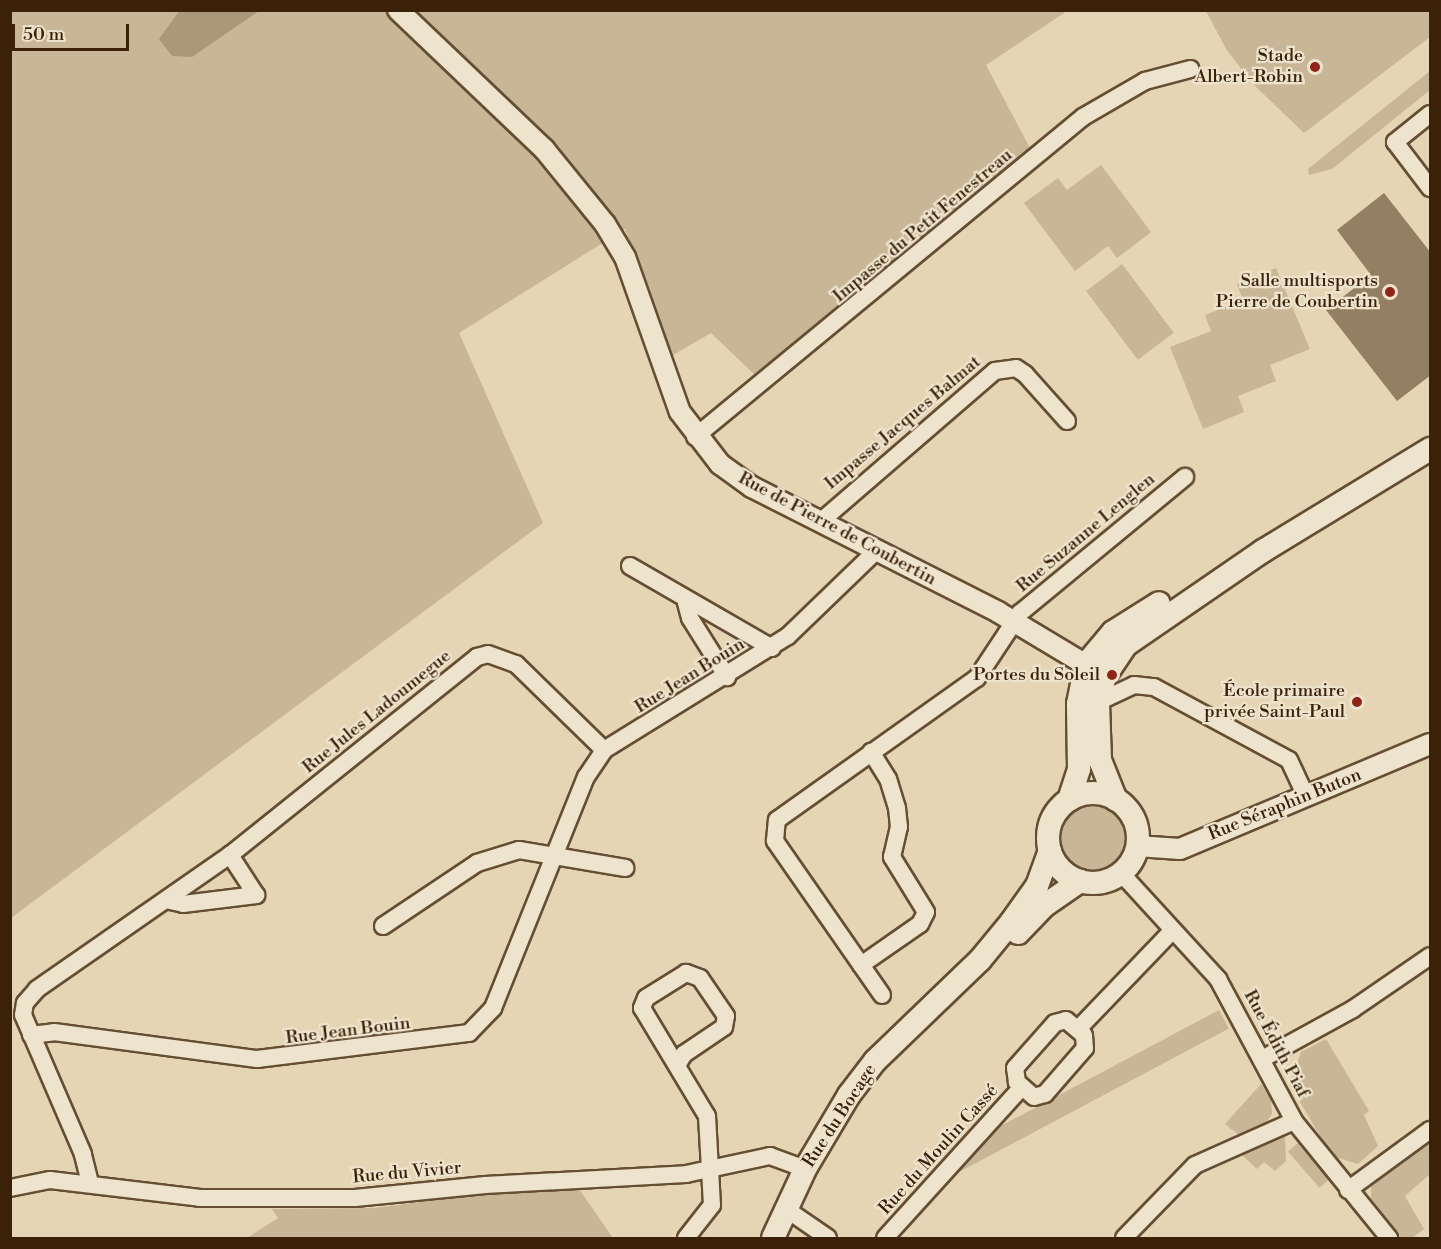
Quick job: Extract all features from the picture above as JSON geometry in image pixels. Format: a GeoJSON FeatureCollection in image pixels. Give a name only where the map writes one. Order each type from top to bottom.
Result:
{"type":"FeatureCollection","features":[{"type":"Feature","properties":{"kind":"main road"},"geometry":{"type":"LineString","coordinates":[[1096,670],[1078,705],[1079,769],[1070,800],[1051,822],[1050,850],[1061,869],[1080,881],[1101,882],[1121,873],[1137,846],[1134,820],[1116,800],[1100,760],[1096,670],[1100,644],[1128,622],[1263,551],[1431,449]]}},
{"type":"Feature","properties":{"kind":"main road"},"geometry":{"type":"LineString","coordinates":[[1070,800],[1093,793],[1116,800]]}},
{"type":"Feature","properties":{"kind":"main road","name":"Rue du Bocage"},"geometry":{"type":"LineString","coordinates":[[980,960],[1037,886],[1050,850]]}},
{"type":"Feature","properties":{"kind":"main road","name":"Rue du Bocage"},"geometry":{"type":"LineString","coordinates":[[773,1239],[805,1169],[875,1061],[980,960],[1080,881]]}},
{"type":"Feature","properties":{"kind":"street","name":"Rue de Pierre de Coubertin"},"geometry":{"type":"LineString","coordinates":[[398,10],[544,148],[605,224],[625,257],[661,365],[695,436],[720,464],[752,487],[1014,621],[1096,670]]}},
{"type":"Feature","properties":{"kind":"street","name":"Impasse du Petit Fenestreau"},"geometry":{"type":"LineString","coordinates":[[695,436],[1083,117],[1145,81],[1190,69]]}},
{"type":"Feature","properties":{"kind":"street"},"geometry":{"type":"LineString","coordinates":[[1431,114],[1395,142],[1431,188]]}},
{"type":"Feature","properties":{"kind":"street","name":"Impasse Jacques Balmat"},"geometry":{"type":"LineString","coordinates":[[820,522],[996,371],[1005,367],[1025,374],[1067,421]]}},
{"type":"Feature","properties":{"kind":"street","name":"Rue Suzanne Lenglen"},"geometry":{"type":"LineString","coordinates":[[861,965],[772,833],[783,815],[977,678],[1014,621],[1185,477]]}},
{"type":"Feature","properties":{"kind":"street","name":"Rue Jean Bouin"},"geometry":{"type":"LineString","coordinates":[[31,1035],[54,1032],[257,1059],[469,1033],[493,1008],[557,854],[586,777],[604,750],[772,648],[824,605],[876,551]]}},
{"type":"Feature","properties":{"kind":"street"},"geometry":{"type":"LineString","coordinates":[[630,566],[686,603],[772,648]]}},
{"type":"Feature","properties":{"kind":"street"},"geometry":{"type":"LineString","coordinates":[[686,603],[690,618],[727,677]]}},
{"type":"Feature","properties":{"kind":"street","name":"Rue Jules Ladoumegue"},"geometry":{"type":"LineString","coordinates":[[90,1183],[83,1154],[23,1015],[25,1003],[37,990],[230,855],[466,664],[488,654],[516,664],[604,750]]}},
{"type":"Feature","properties":{"kind":"street"},"geometry":{"type":"LineString","coordinates":[[1098,702],[1134,685],[1154,687],[1281,754],[1295,768],[1306,796]]}},
{"type":"Feature","properties":{"kind":"street","name":"Rue Séraphin Buton"},"geometry":{"type":"LineString","coordinates":[[1137,846],[1180,849],[1431,744]]}},
{"type":"Feature","properties":{"kind":"street"},"geometry":{"type":"LineString","coordinates":[[871,752],[888,779],[897,808],[899,827],[892,857],[926,912],[920,924],[861,965],[882,995]]}},
{"type":"Feature","properties":{"kind":"street"},"geometry":{"type":"LineString","coordinates":[[383,926],[477,863],[519,850],[557,854],[625,868]]}},
{"type":"Feature","properties":{"kind":"street"},"geometry":{"type":"LineString","coordinates":[[166,900],[183,904],[256,895],[230,855]]}},
{"type":"Feature","properties":{"kind":"street","name":"Rue Édith Piaf"},"geometry":{"type":"LineString","coordinates":[[1121,873],[1218,979],[1294,1121],[1389,1239]]}},
{"type":"Feature","properties":{"kind":"street"},"geometry":{"type":"LineString","coordinates":[[1078,1029],[1172,931]]}},
{"type":"Feature","properties":{"kind":"street"},"geometry":{"type":"LineString","coordinates":[[1262,1059],[1353,1009],[1431,956]]}},
{"type":"Feature","properties":{"kind":"street"},"geometry":{"type":"LineString","coordinates":[[678,1064],[684,1054],[724,1027],[726,1016],[700,978],[686,973],[646,998],[642,1008],[678,1064],[707,1116],[712,1205],[686,1239]]}},
{"type":"Feature","properties":{"kind":"street","name":"Rue du Moulin Cassé"},"geometry":{"type":"LineString","coordinates":[[1066,1020],[1078,1029],[1084,1035],[1085,1048],[1045,1094],[1034,1097],[1013,1076],[1015,1068],[1055,1023],[1066,1020]]}},
{"type":"Feature","properties":{"kind":"street","name":"Rue du Moulin Cassé"},"geometry":{"type":"LineString","coordinates":[[885,1239],[1022,1087]]}},
{"type":"Feature","properties":{"kind":"street"},"geometry":{"type":"LineString","coordinates":[[1124,1239],[1195,1165],[1294,1121]]}},
{"type":"Feature","properties":{"kind":"street"},"geometry":{"type":"LineString","coordinates":[[1348,1190],[1431,1130]]}},
{"type":"Feature","properties":{"kind":"street","name":"Rue du Vivier"},"geometry":{"type":"LineString","coordinates":[[10,1188],[50,1180],[200,1198],[323,1198],[711,1171],[770,1156],[805,1169]]}},
{"type":"Feature","properties":{"kind":"street"},"geometry":{"type":"LineString","coordinates":[[786,1209],[828,1239]]}},
{"type":"Feature","properties":{"kind":"shaded area"},"geometry":{"type":"Polygon","coordinates":[[[180,10],[259,11],[192,57],[172,56],[159,39],[180,10]]]}},
{"type":"Feature","properties":{"kind":"shaded area"},"geometry":{"type":"Polygon","coordinates":[[[11,11],[1067,11],[986,65],[1032,152],[756,376],[711,333],[673,355],[625,229],[459,333],[543,523],[11,918],[11,11]]]}},
{"type":"Feature","properties":{"kind":"shaded area","name":"Stade Albert-Robin"},"geometry":{"type":"Polygon","coordinates":[[[1206,11],[1430,11],[1430,37],[1304,133],[1253,84],[1226,49],[1206,11]]]}},
{"type":"Feature","properties":{"kind":"shaded area"},"geometry":{"type":"Polygon","coordinates":[[[1430,71],[1430,90],[1332,169],[1309,175],[1308,169],[1430,71]]]}},
{"type":"Feature","properties":{"kind":"shaded area"},"geometry":{"type":"Polygon","coordinates":[[[1101,165],[1151,232],[1117,258],[1108,246],[1075,271],[1024,203],[1058,178],[1067,190],[1101,165]]]}},
{"type":"Feature","properties":{"kind":"shaded area"},"geometry":{"type":"Polygon","coordinates":[[[1122,264],[1174,333],[1138,360],[1086,291],[1122,264]]]}},
{"type":"Feature","properties":{"kind":"shaded area"},"geometry":{"type":"Polygon","coordinates":[[[1276,268],[1310,349],[1270,365],[1276,381],[1238,396],[1244,412],[1203,429],[1170,347],[1211,331],[1205,315],[1243,300],[1237,284],[1276,268]]]}},
{"type":"Feature","properties":{"kind":"shaded area"},"geometry":{"type":"Polygon","coordinates":[[[1099,801],[1118,811],[1126,823],[1128,837],[1126,851],[1118,863],[1106,871],[1085,873],[1066,863],[1058,851],[1056,830],[1066,811],[1078,803],[1099,801]]]}},
{"type":"Feature","properties":{"kind":"shaded area"},"geometry":{"type":"Polygon","coordinates":[[[1219,1010],[1229,1029],[954,1175],[944,1156],[1219,1010]]]}},
{"type":"Feature","properties":{"kind":"shaded area"},"geometry":{"type":"Polygon","coordinates":[[[1326,1039],[1369,1111],[1364,1115],[1378,1146],[1358,1164],[1332,1156],[1290,1085],[1301,1052],[1326,1039]]]}},
{"type":"Feature","properties":{"kind":"shaded area"},"geometry":{"type":"Polygon","coordinates":[[[1261,1084],[1271,1099],[1272,1114],[1265,1124],[1239,1135],[1225,1124],[1261,1084]]]}},
{"type":"Feature","properties":{"kind":"shaded area"},"geometry":{"type":"Polygon","coordinates":[[[1285,1136],[1286,1161],[1275,1171],[1264,1162],[1257,1169],[1240,1153],[1285,1136]]]}},
{"type":"Feature","properties":{"kind":"shaded area"},"geometry":{"type":"Polygon","coordinates":[[[1430,1139],[1430,1174],[1405,1196],[1424,1229],[1412,1238],[1401,1238],[1371,1198],[1371,1187],[1386,1170],[1430,1139]]]}},
{"type":"Feature","properties":{"kind":"shaded area"},"geometry":{"type":"Polygon","coordinates":[[[1300,1141],[1331,1177],[1319,1188],[1288,1151],[1300,1141]]]}},
{"type":"Feature","properties":{"kind":"shaded area"},"geometry":{"type":"Polygon","coordinates":[[[579,1189],[613,1238],[247,1238],[278,1218],[272,1209],[375,1208],[497,1192],[579,1189]]]}},
{"type":"Feature","properties":{"kind":"building","name":"Salle multisports Pierre de Coubertin"},"geometry":{"type":"Polygon","coordinates":[[[1384,193],[1431,253],[1431,375],[1397,401],[1326,310],[1371,275],[1337,230],[1384,193]]]}},
{"type":"Feature","properties":{"kind":"place","name":"Stade Albert-Robin"},"geometry":{"type":"Point","coordinates":[1315,67]}},
{"type":"Feature","properties":{"kind":"place","name":"Salle multisports Pierre de Coubertin"},"geometry":{"type":"Point","coordinates":[1390,292]}},
{"type":"Feature","properties":{"kind":"place","name":"Portes du Soleil"},"geometry":{"type":"Point","coordinates":[1112,675]}},
{"type":"Feature","properties":{"kind":"place","name":"École primaire privée Saint-Paul"},"geometry":{"type":"Point","coordinates":[1357,702]}}]}
